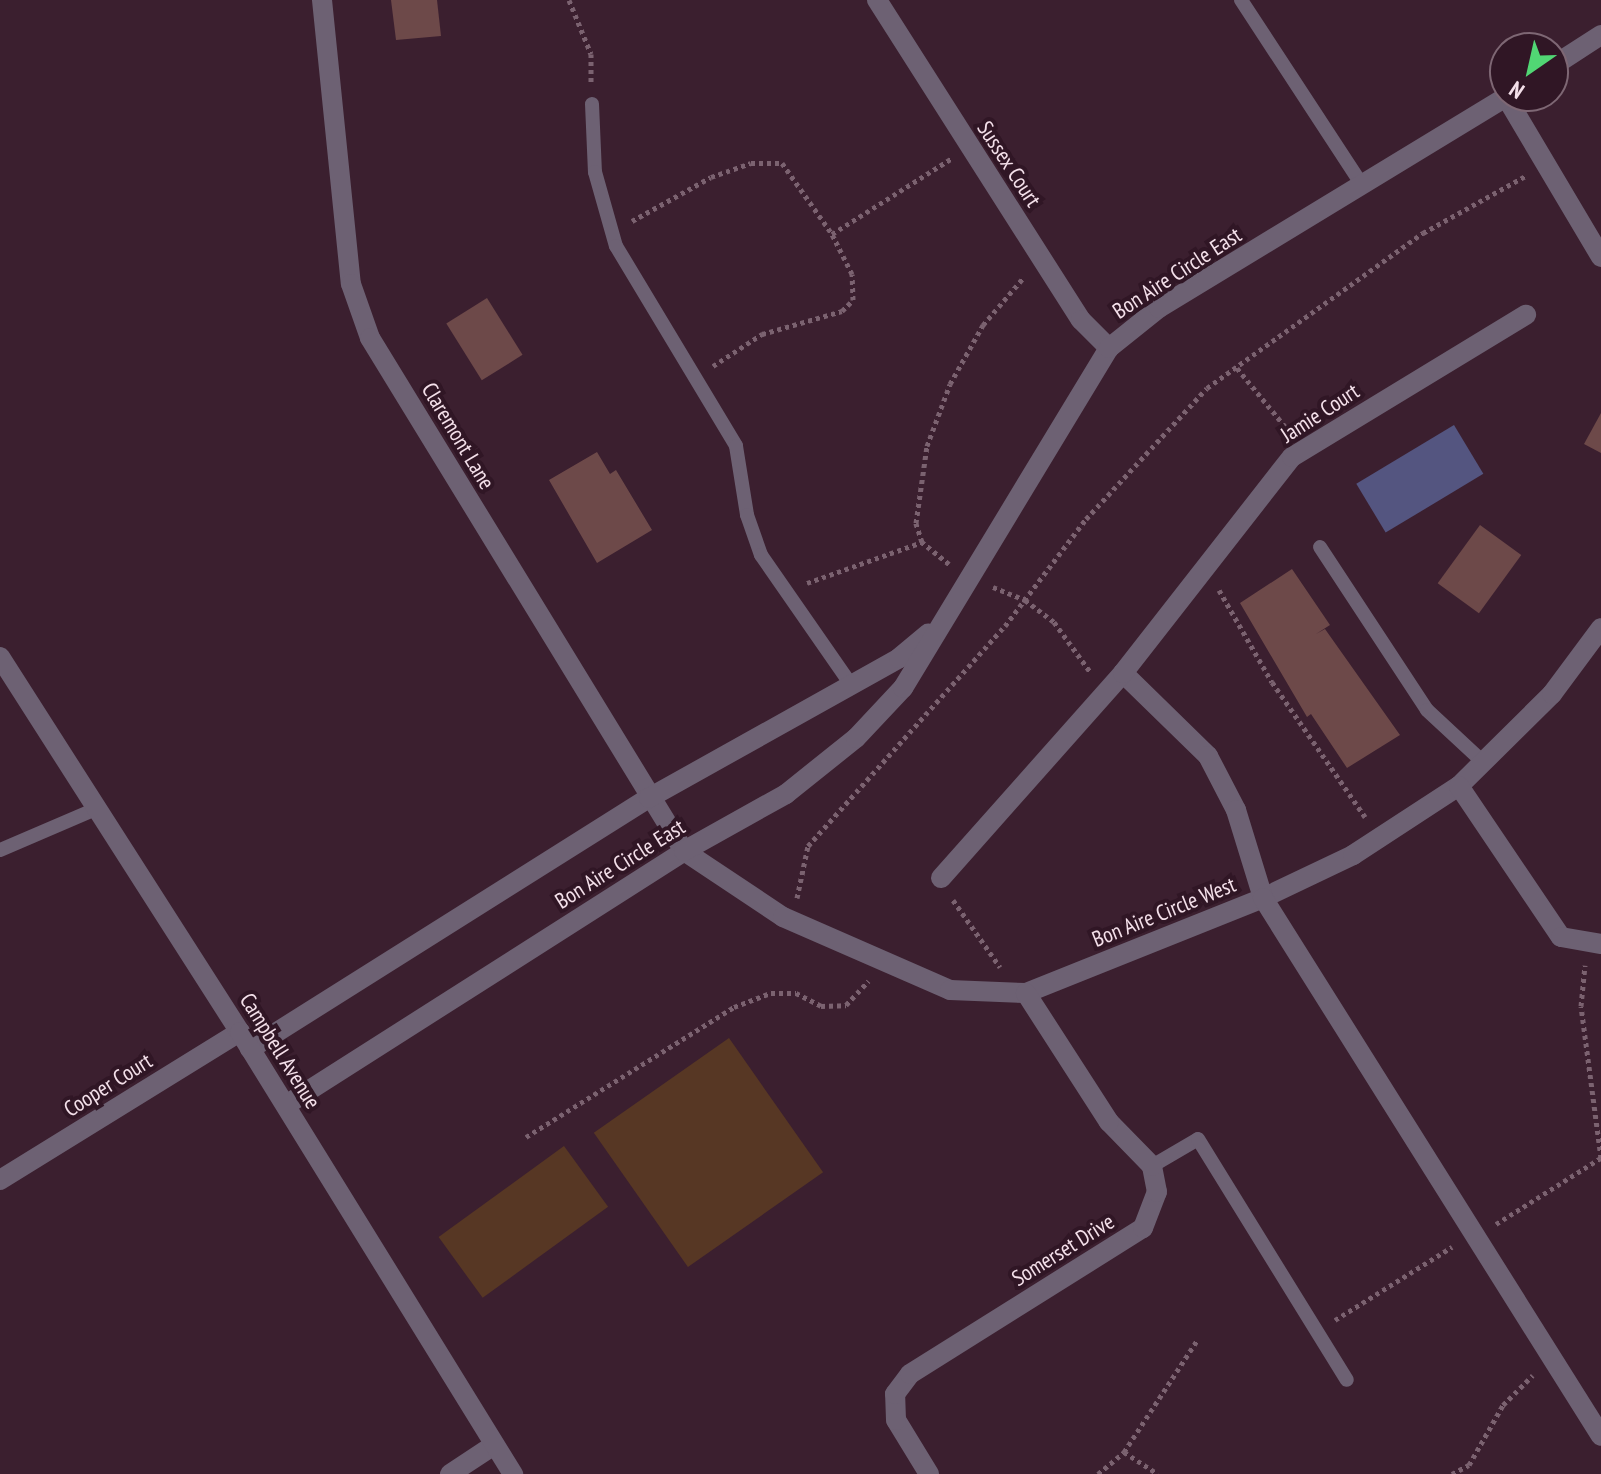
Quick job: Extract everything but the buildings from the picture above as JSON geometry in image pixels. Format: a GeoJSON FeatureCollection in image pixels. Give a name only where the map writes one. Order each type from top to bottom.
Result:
{"type":"FeatureCollection","features":[{"type":"Feature","properties":{"kind":"street","name":"Claremont Lane"},"geometry":{"type":"LineString","coordinates":[[322,0],[351,284],[370,338],[684,851]]}},
{"type":"Feature","properties":{"kind":"street","name":"Sussex Court"},"geometry":{"type":"LineString","coordinates":[[877,0],[1081,320],[1109,348]]}},
{"type":"Feature","properties":{"kind":"street"},"geometry":{"type":"LineString","coordinates":[[1569,56],[1601,35]]}},
{"type":"Feature","properties":{"kind":"street","name":"Bon Aire Circle East"},"geometry":{"type":"LineString","coordinates":[[286,1105],[684,851],[786,794],[856,738],[903,688],[1109,348],[1159,308],[1489,108]]}},
{"type":"Feature","properties":{"kind":"street"},"geometry":{"type":"LineString","coordinates":[[1515,112],[1543,165],[1601,257]]}},
{"type":"Feature","properties":{"kind":"street","name":"Jamie Court"},"geometry":{"type":"LineString","coordinates":[[941,878],[1123,673],[1292,457],[1526,315]]}},
{"type":"Feature","properties":{"kind":"street","name":"Bon Aire Circle East"},"geometry":{"type":"LineString","coordinates":[[245,1041],[649,798],[899,658],[941,623]]}},
{"type":"Feature","properties":{"kind":"street","name":"Bon Aire Circle West"},"geometry":{"type":"LineString","coordinates":[[684,851],[803,926],[880,964],[950,990],[1026,993],[1263,898],[1379,838],[1459,786],[1552,694],[1601,628]]}},
{"type":"Feature","properties":{"kind":"street","name":"Campbell Avenue"},"geometry":{"type":"LineString","coordinates":[[0,657],[286,1105],[513,1474]]}},
{"type":"Feature","properties":{"kind":"street"},"geometry":{"type":"LineString","coordinates":[[1123,673],[1208,756],[1236,810],[1263,898],[1601,1436]]}},
{"type":"Feature","properties":{"kind":"street"},"geometry":{"type":"LineString","coordinates":[[1459,786],[1561,937],[1594,943]]}},
{"type":"Feature","properties":{"kind":"street"},"geometry":{"type":"LineString","coordinates":[[1026,993],[1109,1122],[1152,1166]]}},
{"type":"Feature","properties":{"kind":"street","name":"Cooper Court"},"geometry":{"type":"LineString","coordinates":[[0,1180],[245,1041]]}},
{"type":"Feature","properties":{"kind":"street","name":"Somerset Drive"},"geometry":{"type":"LineString","coordinates":[[929,1474],[896,1420],[895,1394],[910,1374],[1143,1228],[1157,1192],[1152,1166]]}},
{"type":"Feature","properties":{"kind":"street"},"geometry":{"type":"LineString","coordinates":[[450,1474],[494,1445]]}},
{"type":"Feature","properties":{"kind":"lane"},"geometry":{"type":"LineString","coordinates":[[1241,0],[1362,185]]}},
{"type":"Feature","properties":{"kind":"lane"},"geometry":{"type":"LineString","coordinates":[[592,104],[595,172],[616,246],[736,446],[747,515],[761,555],[852,686]]}},
{"type":"Feature","properties":{"kind":"lane"},"geometry":{"type":"LineString","coordinates":[[1320,547],[1427,710],[1483,762]]}},
{"type":"Feature","properties":{"kind":"lane"},"geometry":{"type":"LineString","coordinates":[[0,850],[98,808]]}},
{"type":"Feature","properties":{"kind":"lane"},"geometry":{"type":"LineString","coordinates":[[1152,1166],[1198,1139],[1347,1380]]}},
{"type":"Feature","properties":{"kind":"path"},"geometry":{"type":"LineString","coordinates":[[569,0],[591,54],[592,104]]}},
{"type":"Feature","properties":{"kind":"path"},"geometry":{"type":"LineString","coordinates":[[832,234],[969,147]]}},
{"type":"Feature","properties":{"kind":"path"},"geometry":{"type":"LineString","coordinates":[[625,225],[711,177],[751,163],[782,163],[832,234],[852,274],[853,300],[842,311],[762,334],[696,378]]}},
{"type":"Feature","properties":{"kind":"path"},"geometry":{"type":"LineString","coordinates":[[803,926],[797,897],[808,846],[1025,600],[1086,519],[1172,422],[1207,388],[1423,233],[1543,165]]}},
{"type":"Feature","properties":{"kind":"path"},"geometry":{"type":"LineString","coordinates":[[1044,262],[1018,283],[983,325],[950,384],[927,446],[916,523],[922,542],[968,579],[1025,600],[1075,647],[1104,695]]}},
{"type":"Feature","properties":{"kind":"path"},"geometry":{"type":"LineString","coordinates":[[1237,368],[1261,402],[1307,447]]}},
{"type":"Feature","properties":{"kind":"path"},"geometry":{"type":"LineString","coordinates":[[787,593],[859,561],[922,542]]}},
{"type":"Feature","properties":{"kind":"path"},"geometry":{"type":"LineString","coordinates":[[1205,568],[1272,682],[1379,838]]}},
{"type":"Feature","properties":{"kind":"path"},"geometry":{"type":"LineString","coordinates":[[941,878],[982,946],[1026,993]]}},
{"type":"Feature","properties":{"kind":"path"},"geometry":{"type":"LineString","coordinates":[[1318,1332],[1601,1158],[1581,1006],[1594,943]]}},
{"type":"Feature","properties":{"kind":"path"},"geometry":{"type":"LineString","coordinates":[[526,1137],[734,1007],[771,993],[796,993],[821,1006],[846,1005],[880,964]]}},
{"type":"Feature","properties":{"kind":"path"},"geometry":{"type":"LineString","coordinates":[[1098,1474],[1124,1452],[1198,1339]]}},
{"type":"Feature","properties":{"kind":"path"},"geometry":{"type":"LineString","coordinates":[[1452,1474],[1469,1465],[1503,1405],[1554,1361]]}},
{"type":"Feature","properties":{"kind":"path"},"geometry":{"type":"LineString","coordinates":[[1124,1452],[1158,1474]]}},
{"type":"Feature","properties":{"kind":"shaded area"},"geometry":{"type":"Polygon","coordinates":[[[729,1038],[823,1172],[688,1267],[594,1133],[729,1038]]]}},
{"type":"Feature","properties":{"kind":"shaded area"},"geometry":{"type":"Polygon","coordinates":[[[564,1146],[608,1207],[483,1298],[439,1237],[564,1146]]]}},
{"type":"Feature","properties":{"kind":"water"},"geometry":{"type":"Polygon","coordinates":[[[1454,425],[1483,474],[1386,533],[1356,484],[1454,425]]]}}]}
